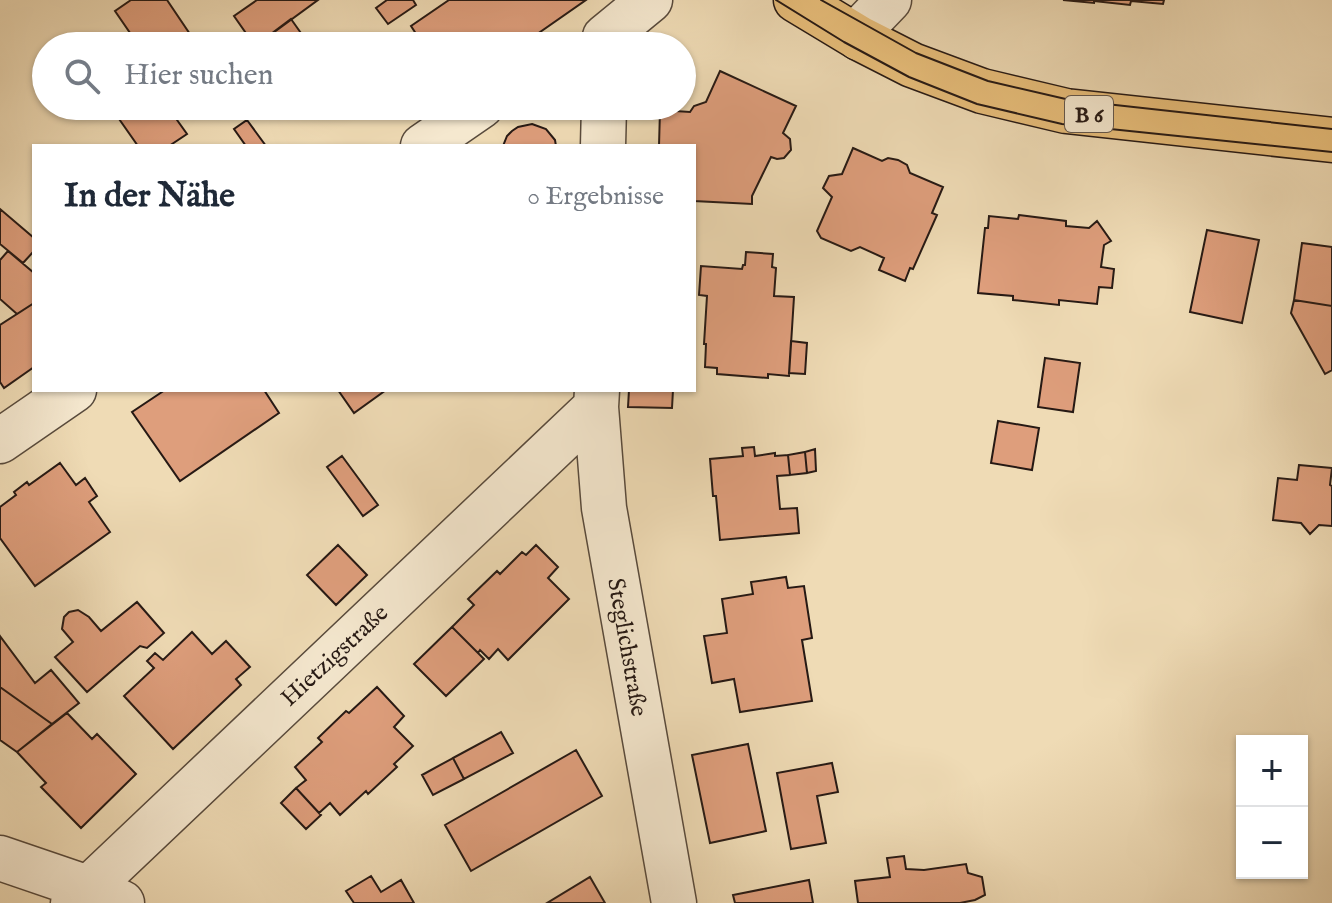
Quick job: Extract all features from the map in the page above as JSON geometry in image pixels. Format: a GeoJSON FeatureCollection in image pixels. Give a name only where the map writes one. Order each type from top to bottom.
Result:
{"type":"FeatureCollection","features":[{"type":"Feature","properties":{"kind":"main road","name":"B 6"},"geometry":{"type":"LineString","coordinates":[[796,0],[912,65],[982,91],[1066,111],[1332,140]]}},
{"type":"Feature","properties":{"kind":"street"},"geometry":{"type":"LineString","coordinates":[[613,32],[650,0]]}},
{"type":"Feature","properties":{"kind":"street"},"geometry":{"type":"LineString","coordinates":[[859,38],[865,25],[889,0]]}},
{"type":"Feature","properties":{"kind":"street"},"geometry":{"type":"LineString","coordinates":[[426,144],[461,120]]}},
{"type":"Feature","properties":{"kind":"street"},"geometry":{"type":"LineString","coordinates":[[603,144],[604,120]]}},
{"type":"Feature","properties":{"kind":"street"},"geometry":{"type":"LineString","coordinates":[[0,441],[71,392]]}},
{"type":"Feature","properties":{"kind":"street","name":"Hietzigstraße"},"geometry":{"type":"LineString","coordinates":[[94,898],[597,399]]}},
{"type":"Feature","properties":{"kind":"street","name":"Steglichstraße"},"geometry":{"type":"LineString","coordinates":[[597,399],[604,508],[674,903]]}},
{"type":"Feature","properties":{"kind":"street"},"geometry":{"type":"LineString","coordinates":[[0,858],[94,898]]}},
{"type":"Feature","properties":{"kind":"building"},"geometry":{"type":"Polygon","coordinates":[[[131,0],[167,0],[189,32],[129,32],[115,11],[131,0]]]}},
{"type":"Feature","properties":{"kind":"building"},"geometry":{"type":"Polygon","coordinates":[[[257,0],[318,0],[274,32],[245,32],[234,16],[257,0]]]}},
{"type":"Feature","properties":{"kind":"building"},"geometry":{"type":"Polygon","coordinates":[[[387,0],[413,0],[416,5],[388,24],[376,8],[387,0]]]}},
{"type":"Feature","properties":{"kind":"building"},"geometry":{"type":"Polygon","coordinates":[[[449,0],[586,0],[540,32],[415,32],[411,26],[449,0]]]}},
{"type":"Feature","properties":{"kind":"building"},"geometry":{"type":"Polygon","coordinates":[[[1063,0],[1164,0],[1163,4],[1131,1],[1130,5],[1063,0]]]}},
{"type":"Feature","properties":{"kind":"building"},"geometry":{"type":"Polygon","coordinates":[[[291,19],[300,32],[274,32],[291,19]]]}},
{"type":"Feature","properties":{"kind":"building"},"geometry":{"type":"Polygon","coordinates":[[[720,71],[796,106],[783,133],[790,139],[791,150],[784,158],[771,157],[752,196],[752,204],[696,201],[696,144],[659,144],[660,120],[696,120],[696,105],[706,102],[720,71]]]}},
{"type":"Feature","properties":{"kind":"building"},"geometry":{"type":"Polygon","coordinates":[[[120,120],[177,120],[187,134],[172,144],[137,144],[120,120]]]}},
{"type":"Feature","properties":{"kind":"building"},"geometry":{"type":"Polygon","coordinates":[[[247,120],[265,144],[245,144],[234,129],[247,120]]]}},
{"type":"Feature","properties":{"kind":"building"},"geometry":{"type":"Polygon","coordinates":[[[532,124],[546,129],[556,144],[504,144],[507,136],[518,127],[532,124]]]}},
{"type":"Feature","properties":{"kind":"building"},"geometry":{"type":"Polygon","coordinates":[[[853,148],[882,161],[888,158],[898,160],[907,165],[910,173],[943,187],[932,213],[937,215],[905,281],[879,270],[884,258],[860,247],[851,251],[821,238],[817,231],[832,197],[823,188],[829,176],[842,174],[853,148]]]}},
{"type":"Feature","properties":{"kind":"building"},"geometry":{"type":"Polygon","coordinates":[[[0,209],[32,236],[32,253],[23,263],[0,244],[0,209]]]}},
{"type":"Feature","properties":{"kind":"building"},"geometry":{"type":"Polygon","coordinates":[[[1019,215],[1066,221],[1066,226],[1089,228],[1097,221],[1111,241],[1104,245],[1101,267],[1114,269],[1112,288],[1099,287],[1097,304],[1059,300],[1059,305],[978,293],[989,216],[1018,219],[1019,215]]]}},
{"type":"Feature","properties":{"kind":"building"},"geometry":{"type":"Polygon","coordinates":[[[1207,230],[1259,240],[1242,323],[1190,312],[1207,230]]]}},
{"type":"Feature","properties":{"kind":"building"},"geometry":{"type":"Polygon","coordinates":[[[1302,243],[1332,247],[1332,306],[1294,300],[1302,243]]]}},
{"type":"Feature","properties":{"kind":"building"},"geometry":{"type":"Polygon","coordinates":[[[8,251],[32,271],[32,304],[17,314],[0,299],[0,260],[8,251]]]}},
{"type":"Feature","properties":{"kind":"building"},"geometry":{"type":"Polygon","coordinates":[[[746,252],[773,254],[772,267],[776,268],[774,296],[794,297],[789,376],[768,374],[768,378],[717,374],[717,368],[705,367],[707,296],[699,295],[701,266],[742,269],[746,252]]]}},
{"type":"Feature","properties":{"kind":"building"},"geometry":{"type":"Polygon","coordinates":[[[1294,300],[1332,306],[1332,370],[1325,374],[1291,313],[1294,300]]]}},
{"type":"Feature","properties":{"kind":"building"},"geometry":{"type":"Polygon","coordinates":[[[32,304],[32,368],[4,388],[0,382],[0,325],[32,304]]]}},
{"type":"Feature","properties":{"kind":"building"},"geometry":{"type":"Polygon","coordinates":[[[791,341],[807,343],[805,374],[789,373],[791,341]]]}},
{"type":"Feature","properties":{"kind":"building"},"geometry":{"type":"Polygon","coordinates":[[[1045,358],[1080,363],[1073,412],[1038,407],[1045,358]]]}},
{"type":"Feature","properties":{"kind":"building"},"geometry":{"type":"Polygon","coordinates":[[[162,392],[265,392],[279,413],[180,481],[132,412],[162,392]]]}},
{"type":"Feature","properties":{"kind":"building"},"geometry":{"type":"Polygon","coordinates":[[[339,392],[383,392],[354,413],[339,392]]]}},
{"type":"Feature","properties":{"kind":"building"},"geometry":{"type":"Polygon","coordinates":[[[629,392],[673,392],[672,408],[628,407],[629,392]]]}},
{"type":"Feature","properties":{"kind":"building"},"geometry":{"type":"Polygon","coordinates":[[[998,421],[1039,428],[1032,470],[991,463],[998,421]]]}},
{"type":"Feature","properties":{"kind":"building"},"geometry":{"type":"Polygon","coordinates":[[[754,447],[755,456],[788,455],[790,475],[777,476],[780,509],[797,508],[799,533],[720,540],[710,459],[743,456],[742,448],[754,447]]]}},
{"type":"Feature","properties":{"kind":"building"},"geometry":{"type":"Polygon","coordinates":[[[815,449],[816,471],[807,473],[805,452],[815,449]]]}},
{"type":"Feature","properties":{"kind":"building"},"geometry":{"type":"Polygon","coordinates":[[[805,452],[807,473],[790,475],[788,455],[805,452]]]}},
{"type":"Feature","properties":{"kind":"building"},"geometry":{"type":"Polygon","coordinates":[[[342,456],[378,505],[363,516],[327,467],[342,456]]]}},
{"type":"Feature","properties":{"kind":"building"},"geometry":{"type":"Polygon","coordinates":[[[60,463],[76,485],[85,478],[97,496],[89,502],[110,532],[35,586],[0,538],[0,507],[27,482],[29,485],[60,463]]]}},
{"type":"Feature","properties":{"kind":"building"},"geometry":{"type":"Polygon","coordinates":[[[1299,465],[1332,468],[1332,526],[1319,525],[1310,534],[1301,523],[1273,520],[1278,478],[1297,480],[1299,465]]]}},
{"type":"Feature","properties":{"kind":"building"},"geometry":{"type":"Polygon","coordinates":[[[338,545],[367,575],[336,605],[307,575],[338,545]]]}},
{"type":"Feature","properties":{"kind":"building"},"geometry":{"type":"Polygon","coordinates":[[[536,545],[558,567],[548,578],[569,599],[508,660],[498,649],[489,659],[480,650],[478,653],[452,627],[474,605],[468,599],[497,571],[500,574],[522,552],[526,555],[536,545]]]}},
{"type":"Feature","properties":{"kind":"building"},"geometry":{"type":"Polygon","coordinates":[[[786,577],[788,588],[804,586],[812,638],[802,640],[812,701],[740,712],[734,679],[712,683],[704,636],[727,633],[722,599],[753,594],[751,582],[786,577]]]}},
{"type":"Feature","properties":{"kind":"building"},"geometry":{"type":"Polygon","coordinates":[[[137,602],[164,633],[147,648],[140,646],[87,692],[55,657],[73,642],[62,629],[64,617],[78,610],[101,631],[137,602]]]}},
{"type":"Feature","properties":{"kind":"building"},"geometry":{"type":"Polygon","coordinates":[[[452,627],[484,659],[446,696],[414,664],[452,627]]]}},
{"type":"Feature","properties":{"kind":"building"},"geometry":{"type":"Polygon","coordinates":[[[192,632],[212,654],[226,641],[250,667],[236,679],[241,685],[173,749],[124,696],[154,668],[147,661],[155,653],[163,660],[192,632]]]}},
{"type":"Feature","properties":{"kind":"building"},"geometry":{"type":"Polygon","coordinates":[[[0,636],[35,683],[51,670],[79,703],[52,724],[0,687],[0,636]]]}},
{"type":"Feature","properties":{"kind":"building"},"geometry":{"type":"Polygon","coordinates":[[[0,687],[52,724],[17,752],[0,740],[0,687]]]}},
{"type":"Feature","properties":{"kind":"building"},"geometry":{"type":"Polygon","coordinates":[[[377,687],[404,716],[394,727],[413,746],[394,764],[397,767],[340,815],[330,803],[319,813],[296,788],[306,780],[295,767],[322,742],[318,738],[377,687]]]}},
{"type":"Feature","properties":{"kind":"building"},"geometry":{"type":"Polygon","coordinates":[[[67,713],[92,739],[97,734],[136,774],[81,828],[41,787],[46,783],[17,752],[67,713]]]}},
{"type":"Feature","properties":{"kind":"building"},"geometry":{"type":"Polygon","coordinates":[[[501,732],[513,753],[464,779],[453,758],[501,732]]]}},
{"type":"Feature","properties":{"kind":"building"},"geometry":{"type":"Polygon","coordinates":[[[748,744],[766,831],[710,843],[692,755],[748,744]]]}},
{"type":"Feature","properties":{"kind":"building"},"geometry":{"type":"Polygon","coordinates":[[[576,750],[602,796],[471,871],[445,825],[576,750]]]}},
{"type":"Feature","properties":{"kind":"building"},"geometry":{"type":"Polygon","coordinates":[[[453,758],[464,779],[433,795],[422,775],[453,758]]]}},
{"type":"Feature","properties":{"kind":"building"},"geometry":{"type":"Polygon","coordinates":[[[832,763],[838,792],[817,796],[826,843],[791,849],[777,773],[832,763]]]}},
{"type":"Feature","properties":{"kind":"building"},"geometry":{"type":"Polygon","coordinates":[[[296,788],[321,815],[306,829],[281,803],[296,788]]]}},
{"type":"Feature","properties":{"kind":"building"},"geometry":{"type":"Polygon","coordinates":[[[904,856],[906,869],[924,870],[966,864],[968,873],[982,877],[985,895],[960,903],[858,903],[855,881],[890,877],[887,858],[904,856]]]}},
{"type":"Feature","properties":{"kind":"building"},"geometry":{"type":"Polygon","coordinates":[[[371,876],[381,892],[401,880],[414,903],[354,903],[346,891],[371,876]]]}},
{"type":"Feature","properties":{"kind":"building"},"geometry":{"type":"Polygon","coordinates":[[[590,877],[605,903],[547,903],[590,877]]]}},
{"type":"Feature","properties":{"kind":"building"},"geometry":{"type":"Polygon","coordinates":[[[809,880],[813,903],[735,903],[733,895],[809,880]]]}},
{"type":"Feature","properties":{"kind":"tram line"},"geometry":{"type":"LineString","coordinates":[[776,0],[909,77],[977,104],[1062,124],[1332,152]]}},
{"type":"Feature","properties":{"kind":"tram line"},"geometry":{"type":"LineString","coordinates":[[821,0],[916,53],[988,81],[1070,100],[1332,129]]}}]}
